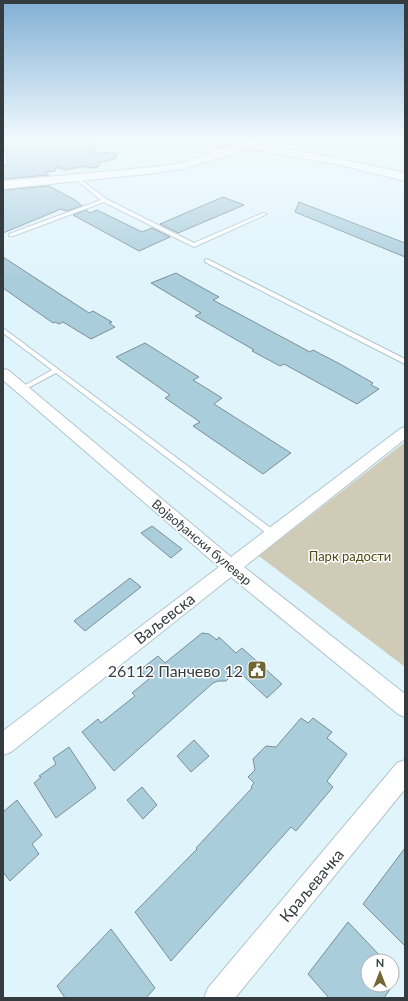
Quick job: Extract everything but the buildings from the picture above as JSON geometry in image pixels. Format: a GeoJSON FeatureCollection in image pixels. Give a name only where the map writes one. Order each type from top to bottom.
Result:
{"type":"FeatureCollection","features":[{"type":"Feature","properties":{"kind":"street","name":"Војвођански булевар"},"geometry":{"type":"LineString","coordinates":[[3,374],[230,566],[405,707]]}},
{"type":"Feature","properties":{"kind":"street","name":"Ваљевска"},"geometry":{"type":"LineString","coordinates":[[3,744],[230,566],[405,432]]}},
{"type":"Feature","properties":{"kind":"street","name":"Краљевачка"},"geometry":{"type":"LineString","coordinates":[[218,998],[405,771]]}},
{"type":"Feature","properties":{"kind":"lane"},"geometry":{"type":"LineString","coordinates":[[87,186],[104,200],[194,245],[265,214]]}},
{"type":"Feature","properties":{"kind":"lane"},"geometry":{"type":"LineString","coordinates":[[11,234],[104,200]]}},
{"type":"Feature","properties":{"kind":"lane"},"geometry":{"type":"LineString","coordinates":[[207,261],[405,362]]}},
{"type":"Feature","properties":{"kind":"lane"},"geometry":{"type":"LineString","coordinates":[[3,330],[273,534]]}},
{"type":"Feature","properties":{"kind":"lane"},"geometry":{"type":"LineString","coordinates":[[22,389],[56,371]]}},
{"type":"Feature","properties":{"kind":"green space","name":"Парк радости"},"geometry":{"type":"Polygon","coordinates":[[[405,442],[405,667],[259,556],[405,442]]]}},
{"type":"Feature","properties":{"kind":"place","name":"26112 Панчево 12"},"geometry":{"type":"Point","coordinates":[257,670]}}]}
